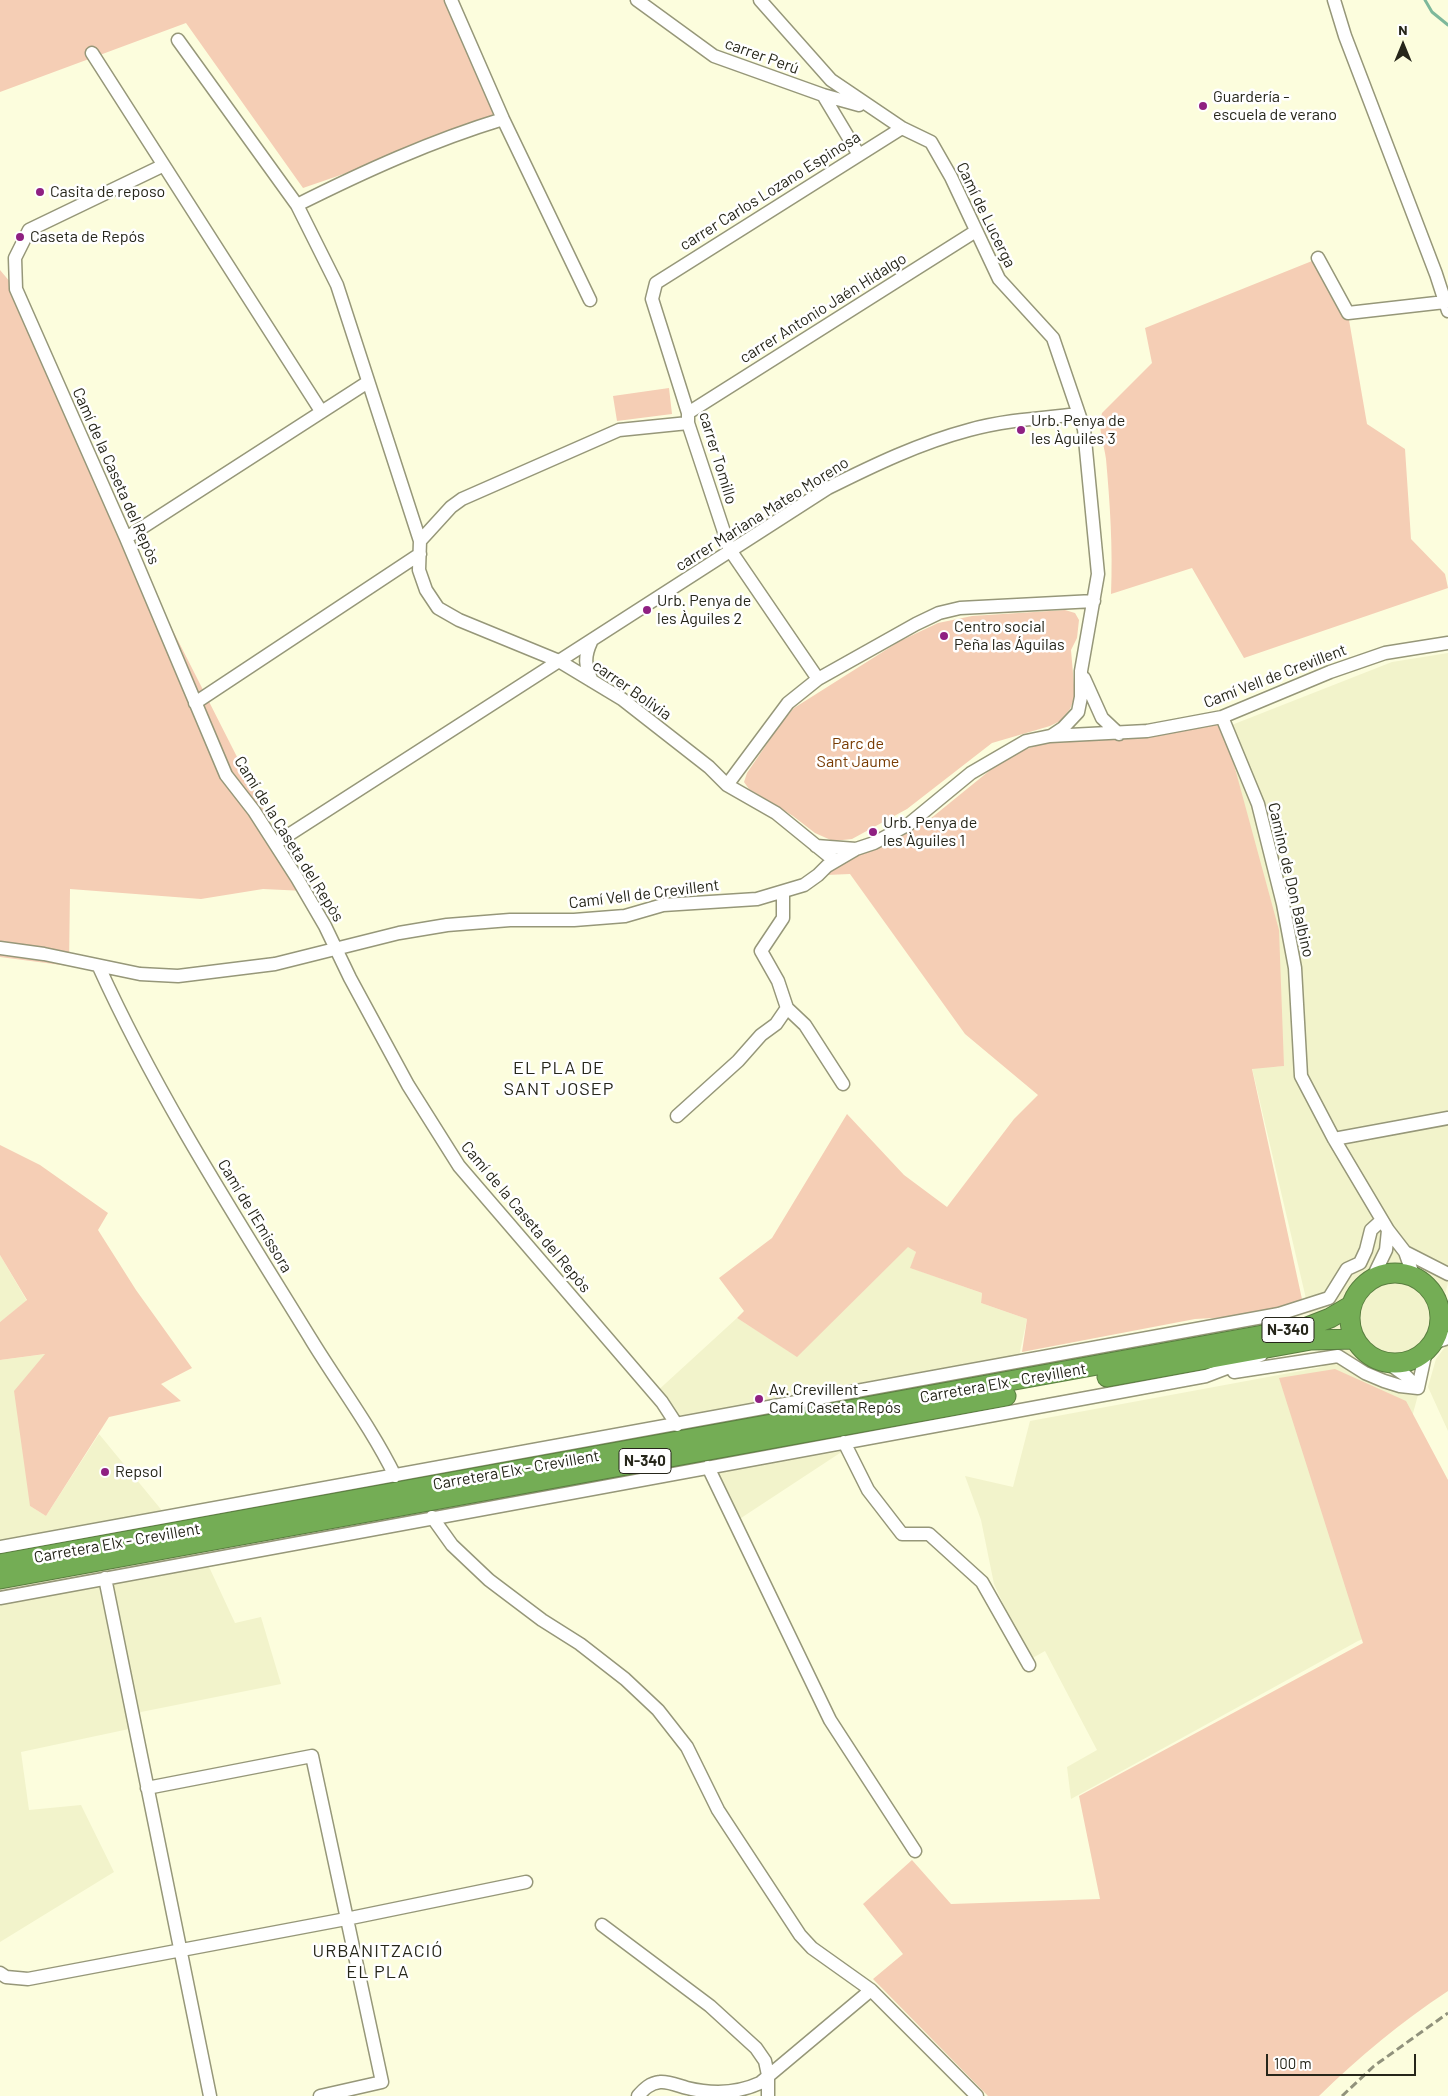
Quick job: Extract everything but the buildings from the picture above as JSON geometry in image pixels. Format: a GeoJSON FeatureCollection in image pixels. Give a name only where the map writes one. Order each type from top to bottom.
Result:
{"type":"FeatureCollection","features":[{"type":"Feature","properties":{"kind":"highway"},"geometry":{"type":"LineString","coordinates":[[1352,1305],[1350,1315],[1355,1339],[1371,1356],[1388,1363],[1409,1361],[1439,1337],[1439,1292],[1414,1277],[1389,1273],[1372,1279]]}},
{"type":"Feature","properties":{"kind":"highway","name":"N-340"},"geometry":{"type":"LineString","coordinates":[[1352,1305],[1358,1293],[1372,1279]]}},
{"type":"Feature","properties":{"kind":"highway","name":"Carretera Elx - Crevillent"},"geometry":{"type":"LineString","coordinates":[[0,1564],[1307,1327],[1330,1318],[1352,1305]]}},
{"type":"Feature","properties":{"kind":"highway","name":"Carretera Elx - Crevillent"},"geometry":{"type":"LineString","coordinates":[[0,1579],[1311,1340],[1355,1339]]}},
{"type":"Feature","properties":{"kind":"street"},"geometry":{"type":"LineString","coordinates":[[451,0],[503,119],[590,300]]}},
{"type":"Feature","properties":{"kind":"street","name":"carrer Perú"},"geometry":{"type":"LineString","coordinates":[[637,0],[714,56],[882,114]]}},
{"type":"Feature","properties":{"kind":"street","name":"Camí de Lucerga"},"geometry":{"type":"LineString","coordinates":[[760,0],[831,80],[902,128],[930,142],[999,279],[1053,338],[1084,429],[1098,574],[1081,671],[1081,697],[1076,716]]}},
{"type":"Feature","properties":{"kind":"street"},"geometry":{"type":"LineString","coordinates":[[1318,258],[1348,313],[1447,307],[1345,36],[1334,0]]}},
{"type":"Feature","properties":{"kind":"street","name":"carrer Bolivia"},"geometry":{"type":"LineString","coordinates":[[178,40],[297,205],[337,285],[420,548],[419,570],[426,590],[438,608],[459,620],[559,660],[622,699],[709,768],[727,785],[776,813],[814,846],[835,861]]}},
{"type":"Feature","properties":{"kind":"street"},"geometry":{"type":"LineString","coordinates":[[92,53],[162,166],[321,411]]}},
{"type":"Feature","properties":{"kind":"street"},"geometry":{"type":"LineString","coordinates":[[823,95],[859,154]]}},
{"type":"Feature","properties":{"kind":"street"},"geometry":{"type":"LineString","coordinates":[[297,205],[389,160],[451,135],[503,119]]}},
{"type":"Feature","properties":{"kind":"street","name":"carrer Carlos Lozano Espinosa"},"geometry":{"type":"LineString","coordinates":[[656,282],[902,128]]}},
{"type":"Feature","properties":{"kind":"street","name":"Camí de la Caseta del Repòs"},"geometry":{"type":"LineString","coordinates":[[162,166],[29,230],[14,258],[16,289],[126,538],[226,775],[276,843],[326,926],[336,949],[408,1085],[459,1166],[662,1402],[677,1425]]}},
{"type":"Feature","properties":{"kind":"street","name":"carrer Antonio Jaén Hidalgo"},"geometry":{"type":"LineString","coordinates":[[688,418],[976,231]]}},
{"type":"Feature","properties":{"kind":"street","name":"carrer Tomillo"},"geometry":{"type":"LineString","coordinates":[[656,282],[652,299],[730,550],[818,679]]}},
{"type":"Feature","properties":{"kind":"street"},"geometry":{"type":"LineString","coordinates":[[126,538],[368,382]]}},
{"type":"Feature","properties":{"kind":"street","name":"carrer Mariana Mateo Moreno"},"geometry":{"type":"LineString","coordinates":[[276,843],[828,488],[878,463],[933,441],[971,429],[1079,414]]}},
{"type":"Feature","properties":{"kind":"street"},"geometry":{"type":"LineString","coordinates":[[195,703],[420,548],[450,507],[462,499],[619,430],[688,418]]}},
{"type":"Feature","properties":{"kind":"street"},"geometry":{"type":"LineString","coordinates":[[727,785],[788,703],[818,679],[916,624],[939,613],[981,606],[1094,601]]}},
{"type":"Feature","properties":{"kind":"street"},"geometry":{"type":"LineString","coordinates":[[591,642],[585,655],[586,668],[592,681]]}},
{"type":"Feature","properties":{"kind":"street","name":"Camí Vell de Crevillent"},"geometry":{"type":"LineString","coordinates":[[0,948],[44,954],[99,967],[140,974],[178,976],[275,964],[399,933],[448,925],[510,920],[574,920],[625,916],[663,905],[757,899],[804,885],[835,861],[909,824],[971,773],[1026,741],[1050,736],[1119,734],[1147,731],[1222,717],[1330,672],[1385,653],[1448,643]]}},
{"type":"Feature","properties":{"kind":"street"},"geometry":{"type":"LineString","coordinates":[[1081,671],[1097,710],[1102,718],[1119,734]]}},
{"type":"Feature","properties":{"kind":"street"},"geometry":{"type":"LineString","coordinates":[[1050,736],[1076,716],[1087,735],[1097,723],[1097,710]]}},
{"type":"Feature","properties":{"kind":"street","name":"Camino de Don Balbino"},"geometry":{"type":"LineString","coordinates":[[1222,717],[1258,804],[1283,904],[1295,968],[1301,1076],[1334,1139],[1385,1225],[1405,1252]]}},
{"type":"Feature","properties":{"kind":"street"},"geometry":{"type":"LineString","coordinates":[[814,846],[856,849]]}},
{"type":"Feature","properties":{"kind":"street"},"geometry":{"type":"LineString","coordinates":[[783,892],[783,918],[761,951],[782,989],[787,1008],[805,1024],[843,1084]]}},
{"type":"Feature","properties":{"kind":"street","name":"Camí de l'Emissora"},"geometry":{"type":"LineString","coordinates":[[99,967],[122,1018],[172,1108],[261,1258],[395,1476]]}},
{"type":"Feature","properties":{"kind":"street"},"geometry":{"type":"LineString","coordinates":[[677,1116],[738,1061],[760,1035],[776,1024],[787,1008]]}},
{"type":"Feature","properties":{"kind":"street"},"geometry":{"type":"LineString","coordinates":[[1334,1139],[1448,1118]]}},
{"type":"Feature","properties":{"kind":"street"},"geometry":{"type":"LineString","coordinates":[[0,1547],[1279,1314],[1329,1298],[1347,1270],[1360,1263],[1366,1250],[1371,1230],[1385,1225],[1386,1250],[1372,1279]]}},
{"type":"Feature","properties":{"kind":"street"},"geometry":{"type":"LineString","coordinates":[[1405,1252],[1448,1274]]}},
{"type":"Feature","properties":{"kind":"street"},"geometry":{"type":"LineString","coordinates":[[1405,1252],[1414,1277]]}},
{"type":"Feature","properties":{"kind":"street"},"geometry":{"type":"LineString","coordinates":[[1418,1388],[1439,1337]]}},
{"type":"Feature","properties":{"kind":"street"},"geometry":{"type":"LineString","coordinates":[[1122,1344],[1220,1343]]}},
{"type":"Feature","properties":{"kind":"street"},"geometry":{"type":"LineString","coordinates":[[1206,1376],[1291,1344]]}},
{"type":"Feature","properties":{"kind":"street"},"geometry":{"type":"LineString","coordinates":[[0,1598],[1206,1376],[1338,1356],[1365,1373],[1384,1381],[1400,1386],[1418,1388]]}},
{"type":"Feature","properties":{"kind":"street"},"geometry":{"type":"LineString","coordinates":[[1388,1363],[1405,1375],[1418,1388]]}},
{"type":"Feature","properties":{"kind":"street"},"geometry":{"type":"LineString","coordinates":[[844,1442],[868,1490],[902,1534],[929,1534],[982,1582],[1030,1665]]}},
{"type":"Feature","properties":{"kind":"street"},"geometry":{"type":"LineString","coordinates":[[708,1467],[830,1720],[915,1851]]}},
{"type":"Feature","properties":{"kind":"street"},"geometry":{"type":"LineString","coordinates":[[432,1518],[452,1545],[489,1580],[542,1620],[580,1644],[625,1679],[658,1710],[687,1747],[718,1810],[800,1935],[812,1948],[871,1990],[977,2096]]}},
{"type":"Feature","properties":{"kind":"street"},"geometry":{"type":"LineString","coordinates":[[105,1578],[210,2096]]}},
{"type":"Feature","properties":{"kind":"street"},"geometry":{"type":"LineString","coordinates":[[147,1788],[312,1756],[382,2082],[320,2096]]}},
{"type":"Feature","properties":{"kind":"street"},"geometry":{"type":"LineString","coordinates":[[0,1974],[6,1977],[28,1979],[346,1919],[526,1882]]}},
{"type":"Feature","properties":{"kind":"street"},"geometry":{"type":"LineString","coordinates":[[602,1925],[710,2006],[756,2048],[765,2061],[768,2075],[768,2096]]}},
{"type":"Feature","properties":{"kind":"street"},"geometry":{"type":"LineString","coordinates":[[638,2096],[650,2084],[662,2081],[700,2091],[728,2093],[745,2090],[760,2083],[871,1990]]}},
{"type":"Feature","properties":{"kind":"shaded area"},"geometry":{"type":"Polygon","coordinates":[[[1448,653],[1448,1283],[1411,1421],[1448,1606],[1358,1641],[1071,1799],[1067,1767],[1097,1750],[1045,1651],[1029,1660],[994,1584],[981,1520],[965,1476],[1013,1487],[1030,1421],[1322,1367],[1252,1068],[1284,1066],[1224,728],[1392,662],[1448,653]]]}},
{"type":"Feature","properties":{"kind":"shaded area"},"geometry":{"type":"Polygon","coordinates":[[[908,1246],[916,1252],[911,1268],[982,1293],[981,1303],[1027,1319],[1019,1356],[743,1406],[665,1418],[654,1394],[737,1318],[797,1356],[908,1246]]]}},
{"type":"Feature","properties":{"kind":"shaded area"},"geometry":{"type":"Polygon","coordinates":[[[0,1255],[27,1301],[0,1322],[0,1255]]]}},
{"type":"Feature","properties":{"kind":"shaded area"},"geometry":{"type":"Polygon","coordinates":[[[1448,1343],[1448,1431],[1428,1387],[1436,1359],[1448,1343]]]}},
{"type":"Feature","properties":{"kind":"shaded area"},"geometry":{"type":"Polygon","coordinates":[[[46,1354],[30,1506],[46,1516],[99,1434],[210,1569],[235,1623],[261,1617],[281,1684],[141,1712],[129,1729],[21,1752],[29,1810],[81,1805],[114,1872],[0,1942],[0,1360],[46,1354]]]}},
{"type":"Feature","properties":{"kind":"shaded area"},"geometry":{"type":"Polygon","coordinates":[[[843,1451],[738,1520],[718,1472],[843,1451]]]}},
{"type":"Feature","properties":{"kind":"green space"},"geometry":{"type":"Polygon","coordinates":[[[0,0],[451,0],[503,119],[303,188],[186,23],[0,92],[0,0]]]}},
{"type":"Feature","properties":{"kind":"green space"},"geometry":{"type":"Polygon","coordinates":[[[1312,261],[1349,320],[1367,424],[1405,449],[1411,539],[1445,574],[1448,588],[1244,658],[1192,568],[1111,594],[1110,509],[1106,459],[1101,430],[1102,413],[1152,363],[1145,328],[1312,261]]]}},
{"type":"Feature","properties":{"kind":"green space"},"geometry":{"type":"Polygon","coordinates":[[[0,270],[16,289],[126,538],[305,891],[263,889],[201,899],[70,889],[69,966],[0,957],[0,270]]]}},
{"type":"Feature","properties":{"kind":"green space"},"geometry":{"type":"Polygon","coordinates":[[[669,388],[672,414],[617,421],[613,396],[669,388]]]}},
{"type":"Feature","properties":{"kind":"green space","name":"Parc de Sant Jaume"},"geometry":{"type":"Polygon","coordinates":[[[1065,610],[1075,613],[1079,620],[1077,638],[1071,650],[1075,697],[1070,709],[1060,721],[1050,726],[992,743],[907,809],[852,839],[833,841],[815,833],[793,816],[749,789],[744,782],[747,773],[779,726],[794,708],[900,641],[938,623],[972,616],[1065,610]]]}},
{"type":"Feature","properties":{"kind":"green space"},"geometry":{"type":"Polygon","coordinates":[[[1216,725],[1224,728],[1279,930],[1284,1066],[1252,1069],[1305,1313],[1195,1319],[1022,1352],[1027,1319],[981,1303],[982,1293],[910,1268],[916,1252],[908,1247],[797,1357],[737,1318],[744,1311],[719,1278],[772,1238],[847,1114],[904,1175],[947,1207],[1014,1119],[1038,1095],[965,1034],[850,874],[826,875],[854,855],[892,842],[930,819],[994,767],[1024,750],[1047,742],[1148,737],[1216,725]]]}},
{"type":"Feature","properties":{"kind":"green space"},"geometry":{"type":"Polygon","coordinates":[[[0,1145],[40,1165],[108,1213],[98,1230],[136,1290],[192,1368],[161,1384],[181,1401],[109,1417],[46,1516],[30,1506],[14,1391],[45,1354],[0,1360],[0,1322],[27,1300],[0,1255],[0,1145]]]}},
{"type":"Feature","properties":{"kind":"green space"},"geometry":{"type":"Polygon","coordinates":[[[1335,1369],[1406,1401],[1448,1480],[1448,1991],[1381,2040],[1319,2096],[988,2096],[873,1979],[903,1954],[863,1904],[912,1860],[951,1904],[1100,1899],[1079,1796],[1363,1643],[1279,1378],[1335,1369]]]}},
{"type":"Feature","properties":{"kind":"waterway"},"geometry":{"type":"LineString","coordinates":[[1425,0],[1432,12],[1448,25]]}},
{"type":"Feature","properties":{"kind":"railway"},"geometry":{"type":"LineString","coordinates":[[1342,2096],[1374,2066],[1448,2013]]}},
{"type":"Feature","properties":{"kind":"place","name":"Guardería - escuela de verano"},"geometry":{"type":"Point","coordinates":[1203,106]}},
{"type":"Feature","properties":{"kind":"place","name":"Casita de reposo"},"geometry":{"type":"Point","coordinates":[40,192]}},
{"type":"Feature","properties":{"kind":"place","name":"Caseta de Repós"},"geometry":{"type":"Point","coordinates":[20,237]}},
{"type":"Feature","properties":{"kind":"place","name":"Urb. Penya de les Àguiles 3"},"geometry":{"type":"Point","coordinates":[1021,430]}},
{"type":"Feature","properties":{"kind":"place","name":"Urb. Penya de les Àguiles 2"},"geometry":{"type":"Point","coordinates":[647,610]}},
{"type":"Feature","properties":{"kind":"place","name":"Centro social Peña las Águilas"},"geometry":{"type":"Point","coordinates":[944,636]}},
{"type":"Feature","properties":{"kind":"place","name":"Urb. Penya de les Àguiles 1"},"geometry":{"type":"Point","coordinates":[873,832]}},
{"type":"Feature","properties":{"kind":"place","name":"Av. Crevillent - Camí Caseta Repós"},"geometry":{"type":"Point","coordinates":[759,1399]}},
{"type":"Feature","properties":{"kind":"place","name":"Repsol"},"geometry":{"type":"Point","coordinates":[105,1472]}},
{"type":"Feature","properties":{"kind":"district","name":"EL PLA DE SANT JOSEP"},"geometry":{"type":"Point","coordinates":[559,1078]}},
{"type":"Feature","properties":{"kind":"district","name":"URBANITZACIÓ EL PLA"},"geometry":{"type":"Point","coordinates":[378,1961]}}]}
